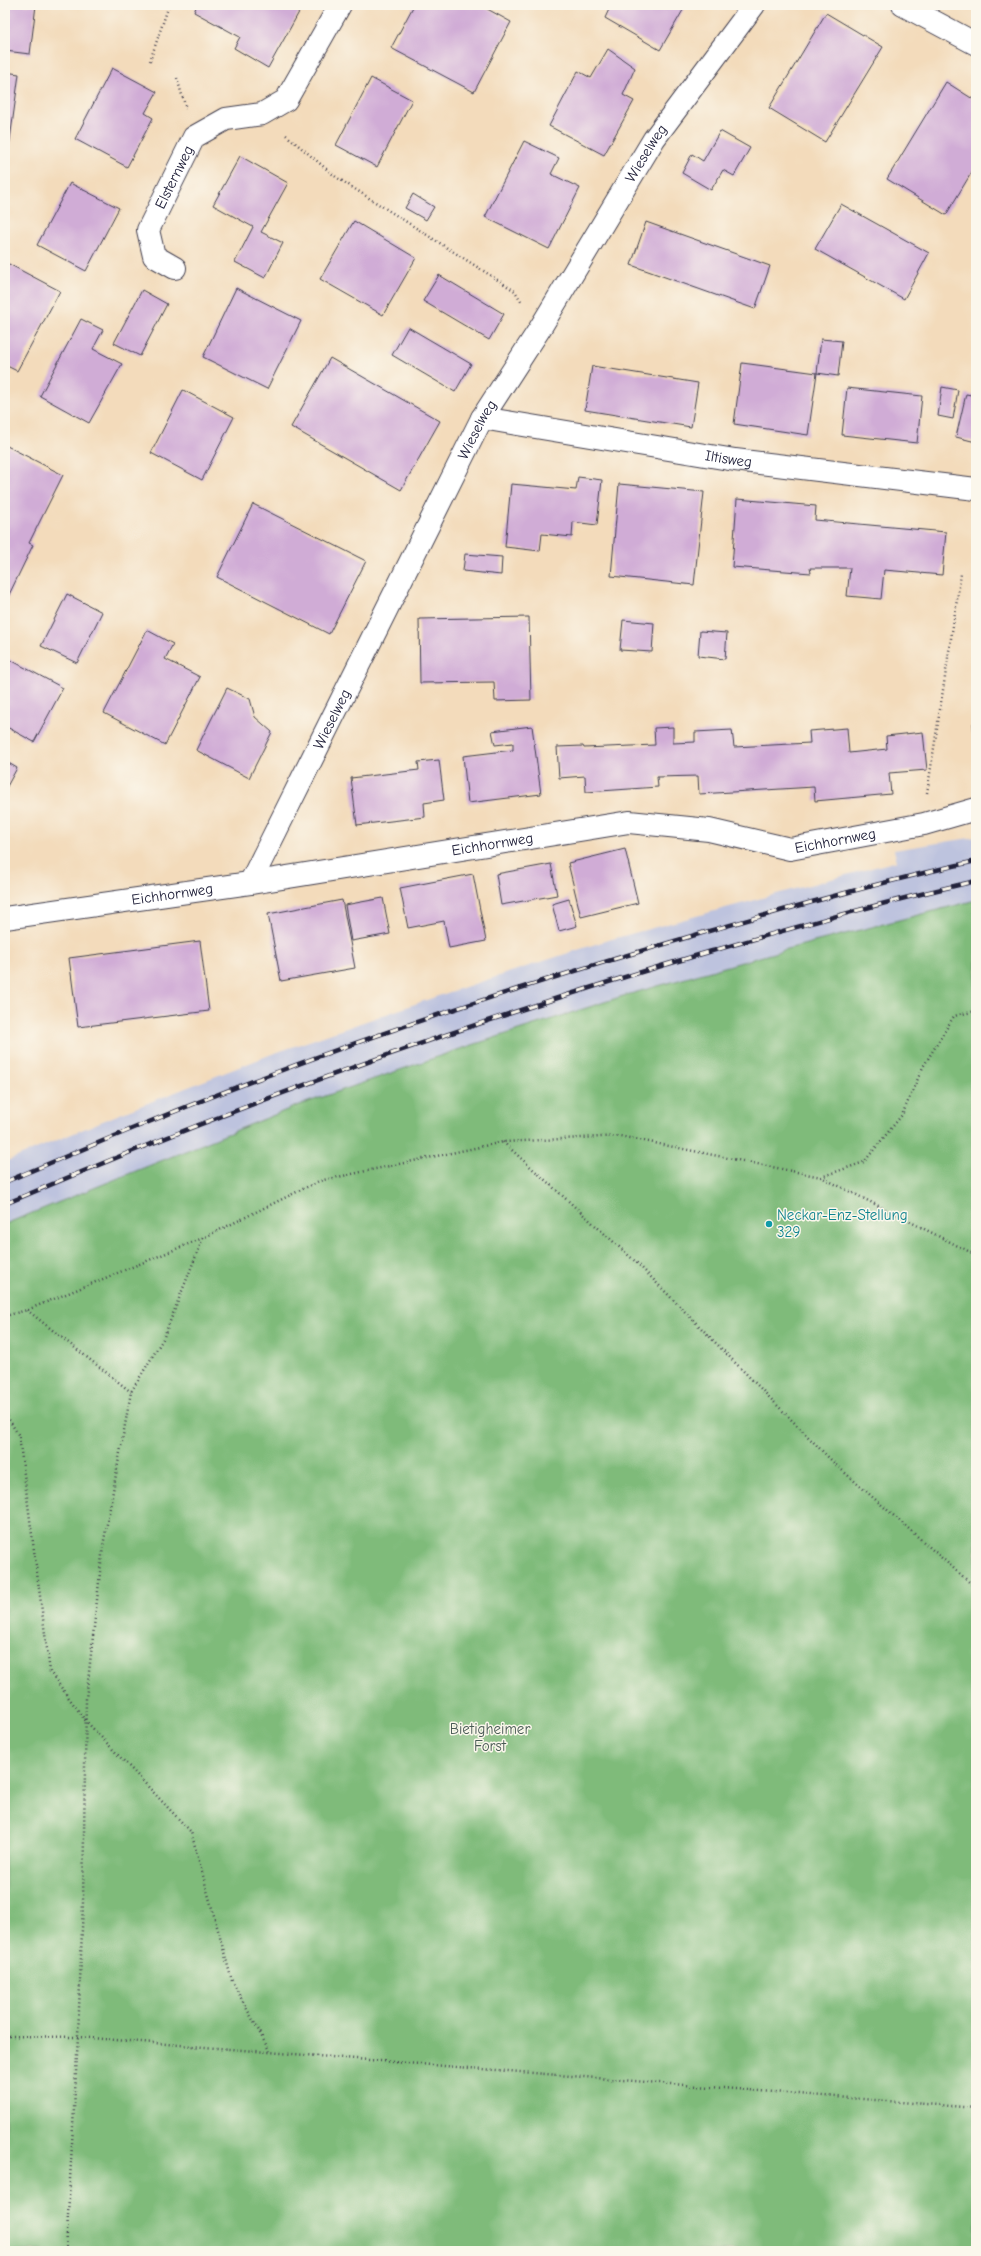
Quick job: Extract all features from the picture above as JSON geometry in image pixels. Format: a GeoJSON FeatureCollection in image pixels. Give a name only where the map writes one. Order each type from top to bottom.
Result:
{"type":"FeatureCollection","features":[{"type":"Feature","properties":{"kind":"street","name":"Elsternweg"},"geometry":{"type":"LineString","coordinates":[[175,268],[154,256],[148,230],[194,137],[226,119],[262,114],[286,100],[340,5]]}},
{"type":"Feature","properties":{"kind":"street","name":"Wieselweg"},"geometry":{"type":"LineString","coordinates":[[250,883],[482,418],[539,330],[654,139],[754,5]]}},
{"type":"Feature","properties":{"kind":"street"},"geometry":{"type":"LineString","coordinates":[[903,5],[976,44]]}},
{"type":"Feature","properties":{"kind":"street","name":"Iltisweg"},"geometry":{"type":"LineString","coordinates":[[482,418],[735,460],[976,489]]}},
{"type":"Feature","properties":{"kind":"street","name":"Eichhornweg"},"geometry":{"type":"LineString","coordinates":[[5,918],[250,883],[629,822],[709,830],[790,849],[924,824],[976,809]]}},
{"type":"Feature","properties":{"kind":"path"},"geometry":{"type":"LineString","coordinates":[[150,61],[169,5]]}},
{"type":"Feature","properties":{"kind":"path"},"geometry":{"type":"LineString","coordinates":[[262,114],[336,177],[515,291],[539,330]]}},
{"type":"Feature","properties":{"kind":"path"},"geometry":{"type":"LineString","coordinates":[[929,780],[961,574]]}},
{"type":"Feature","properties":{"kind":"path"},"geometry":{"type":"LineString","coordinates":[[821,1177],[864,1162],[902,1115],[924,1067],[954,1016],[976,1011]]}},
{"type":"Feature","properties":{"kind":"path"},"geometry":{"type":"LineString","coordinates":[[5,1316],[27,1310],[203,1238],[319,1181],[503,1142],[620,1136],[821,1177],[976,1255]]}},
{"type":"Feature","properties":{"kind":"path"},"geometry":{"type":"LineString","coordinates":[[503,1142],[637,1263],[835,1464],[976,1588]]}},
{"type":"Feature","properties":{"kind":"path"},"geometry":{"type":"LineString","coordinates":[[66,2251],[78,2037],[83,1902],[86,1699],[103,1546],[131,1392],[163,1340],[203,1238]]}},
{"type":"Feature","properties":{"kind":"path"},"geometry":{"type":"LineString","coordinates":[[27,1310],[131,1392]]}},
{"type":"Feature","properties":{"kind":"path"},"geometry":{"type":"LineString","coordinates":[[5,1413],[18,1436],[50,1672],[85,1720],[191,1832],[232,1981],[270,2052]]}},
{"type":"Feature","properties":{"kind":"path"},"geometry":{"type":"LineString","coordinates":[[5,2036],[78,2037],[976,2108]]}},
{"type":"Feature","properties":{"kind":"shaded area"},"geometry":{"type":"Polygon","coordinates":[[[976,837],[976,900],[791,948],[623,996],[457,1050],[294,1107],[5,1224],[5,1162],[110,1118],[272,1054],[438,996],[605,941],[897,861],[894,850],[976,837]]]}},
{"type":"Feature","properties":{"kind":"green space","name":"Bietigheimer Forst"},"geometry":{"type":"Polygon","coordinates":[[[976,900],[976,2251],[5,2251],[5,1224],[294,1107],[457,1050],[623,996],[791,948],[976,900]]]}},
{"type":"Feature","properties":{"kind":"building"},"geometry":{"type":"Polygon","coordinates":[[[5,5],[36,5],[30,54],[5,51],[5,5]]]}},
{"type":"Feature","properties":{"kind":"building"},"geometry":{"type":"Polygon","coordinates":[[[197,5],[303,5],[268,68],[234,48],[240,37],[194,12],[197,5]]]}},
{"type":"Feature","properties":{"kind":"building"},"geometry":{"type":"Polygon","coordinates":[[[414,5],[480,5],[511,22],[474,92],[391,48],[414,5]]]}},
{"type":"Feature","properties":{"kind":"building"},"geometry":{"type":"Polygon","coordinates":[[[611,5],[686,5],[660,50],[605,18],[611,5]]]}},
{"type":"Feature","properties":{"kind":"building"},"geometry":{"type":"Polygon","coordinates":[[[826,13],[883,47],[825,142],[769,108],[826,13]]]}},
{"type":"Feature","properties":{"kind":"building"},"geometry":{"type":"Polygon","coordinates":[[[608,49],[635,68],[623,95],[634,101],[604,155],[549,126],[578,71],[591,78],[608,49]]]}},
{"type":"Feature","properties":{"kind":"building"},"geometry":{"type":"Polygon","coordinates":[[[112,68],[157,92],[145,113],[153,118],[127,167],[75,139],[112,68]]]}},
{"type":"Feature","properties":{"kind":"building"},"geometry":{"type":"Polygon","coordinates":[[[5,72],[19,74],[9,147],[5,146],[5,72]]]}},
{"type":"Feature","properties":{"kind":"building"},"geometry":{"type":"Polygon","coordinates":[[[371,78],[412,100],[377,167],[336,145],[371,78]]]}},
{"type":"Feature","properties":{"kind":"building"},"geometry":{"type":"Polygon","coordinates":[[[946,82],[976,101],[976,165],[946,215],[887,179],[946,82]]]}},
{"type":"Feature","properties":{"kind":"building"},"geometry":{"type":"Polygon","coordinates":[[[720,131],[750,148],[734,176],[723,170],[711,190],[682,173],[692,154],[703,161],[720,131]]]}},
{"type":"Feature","properties":{"kind":"building"},"geometry":{"type":"Polygon","coordinates":[[[524,141],[559,158],[551,174],[580,188],[549,249],[485,217],[524,141]]]}},
{"type":"Feature","properties":{"kind":"building"},"geometry":{"type":"Polygon","coordinates":[[[240,156],[288,183],[261,232],[283,243],[265,278],[235,262],[253,227],[213,205],[240,156]]]}},
{"type":"Feature","properties":{"kind":"building"},"geometry":{"type":"Polygon","coordinates":[[[70,183],[119,208],[86,271],[37,245],[70,183]]]}},
{"type":"Feature","properties":{"kind":"building"},"geometry":{"type":"Polygon","coordinates":[[[413,194],[434,207],[426,220],[405,208],[413,194]]]}},
{"type":"Feature","properties":{"kind":"building"},"geometry":{"type":"Polygon","coordinates":[[[841,204],[929,253],[904,299],[815,249],[841,204]]]}},
{"type":"Feature","properties":{"kind":"building"},"geometry":{"type":"Polygon","coordinates":[[[354,221],[416,258],[383,315],[320,279],[354,221]]]}},
{"type":"Feature","properties":{"kind":"building"},"geometry":{"type":"Polygon","coordinates":[[[646,222],[770,266],[755,309],[631,265],[646,222]]]}},
{"type":"Feature","properties":{"kind":"building"},"geometry":{"type":"Polygon","coordinates":[[[5,262],[60,291],[17,371],[5,365],[5,262]]]}},
{"type":"Feature","properties":{"kind":"building"},"geometry":{"type":"Polygon","coordinates":[[[439,275],[504,314],[489,340],[423,301],[439,275]]]}},
{"type":"Feature","properties":{"kind":"building"},"geometry":{"type":"Polygon","coordinates":[[[236,288],[301,321],[267,389],[203,357],[236,288]]]}},
{"type":"Feature","properties":{"kind":"building"},"geometry":{"type":"Polygon","coordinates":[[[142,290],[167,304],[140,356],[114,343],[142,290]]]}},
{"type":"Feature","properties":{"kind":"building"},"geometry":{"type":"Polygon","coordinates":[[[81,319],[103,330],[93,349],[122,364],[89,423],[40,396],[81,319]]]}},
{"type":"Feature","properties":{"kind":"building"},"geometry":{"type":"Polygon","coordinates":[[[408,327],[471,364],[455,392],[392,355],[408,327]]]}},
{"type":"Feature","properties":{"kind":"building"},"geometry":{"type":"Polygon","coordinates":[[[821,339],[842,341],[838,376],[817,373],[821,339]]]}},
{"type":"Feature","properties":{"kind":"building"},"geometry":{"type":"Polygon","coordinates":[[[330,358],[440,421],[401,490],[291,427],[330,358]]]}},
{"type":"Feature","properties":{"kind":"building"},"geometry":{"type":"Polygon","coordinates":[[[742,363],[817,373],[808,435],[734,424],[742,363]]]}},
{"type":"Feature","properties":{"kind":"building"},"geometry":{"type":"Polygon","coordinates":[[[592,366],[698,383],[691,427],[585,410],[592,366]]]}},
{"type":"Feature","properties":{"kind":"building"},"geometry":{"type":"Polygon","coordinates":[[[942,387],[958,390],[953,419],[938,416],[942,387]]]}},
{"type":"Feature","properties":{"kind":"building"},"geometry":{"type":"Polygon","coordinates":[[[847,388],[922,396],[917,443],[842,435],[847,388]]]}},
{"type":"Feature","properties":{"kind":"building"},"geometry":{"type":"Polygon","coordinates":[[[183,390],[234,417],[202,480],[151,453],[183,390]]]}},
{"type":"Feature","properties":{"kind":"building"},"geometry":{"type":"Polygon","coordinates":[[[966,394],[976,396],[976,442],[956,437],[966,394]]]}},
{"type":"Feature","properties":{"kind":"building"},"geometry":{"type":"Polygon","coordinates":[[[7,446],[63,475],[29,543],[33,545],[5,603],[5,450],[7,446]]]}},
{"type":"Feature","properties":{"kind":"building"},"geometry":{"type":"Polygon","coordinates":[[[578,477],[602,480],[597,525],[573,522],[572,537],[542,534],[540,551],[505,547],[511,484],[576,490],[578,477]]]}},
{"type":"Feature","properties":{"kind":"building"},"geometry":{"type":"Polygon","coordinates":[[[619,484],[704,492],[694,585],[611,576],[619,484]]]}},
{"type":"Feature","properties":{"kind":"building"},"geometry":{"type":"Polygon","coordinates":[[[737,499],[816,506],[815,520],[946,532],[942,575],[884,570],[881,599],[847,596],[850,568],[810,568],[811,573],[732,567],[737,499]]]}},
{"type":"Feature","properties":{"kind":"building"},"geometry":{"type":"Polygon","coordinates":[[[253,504],[366,561],[329,634],[217,577],[253,504]]]}},
{"type":"Feature","properties":{"kind":"building"},"geometry":{"type":"Polygon","coordinates":[[[465,554],[502,557],[501,575],[463,571],[465,554]]]}},
{"type":"Feature","properties":{"kind":"building"},"geometry":{"type":"Polygon","coordinates":[[[67,594],[102,612],[77,663],[41,646],[67,594]]]}},
{"type":"Feature","properties":{"kind":"building"},"geometry":{"type":"Polygon","coordinates":[[[529,617],[531,700],[495,701],[494,682],[420,683],[419,619],[529,617]]]}},
{"type":"Feature","properties":{"kind":"building"},"geometry":{"type":"Polygon","coordinates":[[[623,620],[654,623],[652,652],[620,650],[623,620]]]}},
{"type":"Feature","properties":{"kind":"building"},"geometry":{"type":"Polygon","coordinates":[[[147,630],[173,644],[165,659],[200,677],[165,745],[104,713],[147,630]]]}},
{"type":"Feature","properties":{"kind":"building"},"geometry":{"type":"Polygon","coordinates":[[[700,631],[727,633],[725,659],[698,656],[700,631]]]}},
{"type":"Feature","properties":{"kind":"building"},"geometry":{"type":"Polygon","coordinates":[[[5,657],[63,688],[34,742],[5,726],[5,657]]]}},
{"type":"Feature","properties":{"kind":"building"},"geometry":{"type":"Polygon","coordinates":[[[227,688],[250,699],[255,717],[272,732],[249,778],[196,750],[227,688]]]}},
{"type":"Feature","properties":{"kind":"building"},"geometry":{"type":"Polygon","coordinates":[[[976,722],[976,758],[975,758],[973,723],[976,722]]]}},
{"type":"Feature","properties":{"kind":"building"},"geometry":{"type":"Polygon","coordinates":[[[532,726],[541,794],[468,803],[463,756],[513,750],[513,743],[495,745],[492,731],[532,726]]]}},
{"type":"Feature","properties":{"kind":"building"},"geometry":{"type":"Polygon","coordinates":[[[673,727],[673,743],[695,742],[695,732],[732,730],[734,747],[810,743],[809,731],[847,728],[849,753],[887,749],[886,736],[923,732],[927,770],[889,773],[891,794],[815,801],[814,787],[699,794],[698,776],[657,777],[658,787],[586,792],[585,776],[559,778],[557,747],[583,746],[584,748],[655,745],[654,728],[673,727]]]}},
{"type":"Feature","properties":{"kind":"building"},"geometry":{"type":"Polygon","coordinates":[[[439,760],[444,800],[424,803],[425,817],[357,825],[351,778],[419,770],[418,762],[439,760]]]}},
{"type":"Feature","properties":{"kind":"building"},"geometry":{"type":"Polygon","coordinates":[[[5,761],[17,768],[5,790],[5,761]]]}},
{"type":"Feature","properties":{"kind":"building"},"geometry":{"type":"Polygon","coordinates":[[[625,849],[638,903],[581,917],[568,863],[625,849]]]}},
{"type":"Feature","properties":{"kind":"building"},"geometry":{"type":"Polygon","coordinates":[[[551,864],[557,895],[501,905],[496,874],[551,864]]]}},
{"type":"Feature","properties":{"kind":"building"},"geometry":{"type":"Polygon","coordinates":[[[473,874],[486,941],[449,948],[444,921],[408,928],[400,888],[473,874]]]}},
{"type":"Feature","properties":{"kind":"building"},"geometry":{"type":"Polygon","coordinates":[[[383,898],[390,934],[351,941],[345,905],[383,898]]]}},
{"type":"Feature","properties":{"kind":"building"},"geometry":{"type":"Polygon","coordinates":[[[569,899],[577,926],[559,931],[552,904],[569,899]]]}},
{"type":"Feature","properties":{"kind":"building"},"geometry":{"type":"Polygon","coordinates":[[[342,900],[355,968],[281,981],[268,914],[342,900]]]}},
{"type":"Feature","properties":{"kind":"building"},"geometry":{"type":"Polygon","coordinates":[[[200,941],[209,1011],[78,1027],[69,958],[200,941]]]}},
{"type":"Feature","properties":{"kind":"railway"},"geometry":{"type":"LineString","coordinates":[[5,1182],[243,1085],[435,1016],[541,981],[702,933],[804,904],[976,861]]}},
{"type":"Feature","properties":{"kind":"railway"},"geometry":{"type":"LineString","coordinates":[[5,1204],[267,1099],[532,1006],[712,951],[811,923],[976,881]]}},
{"type":"Feature","properties":{"kind":"place","name":"Neckar-Enz-Stellung 329"},"geometry":{"type":"Point","coordinates":[769,1224]}}]}
